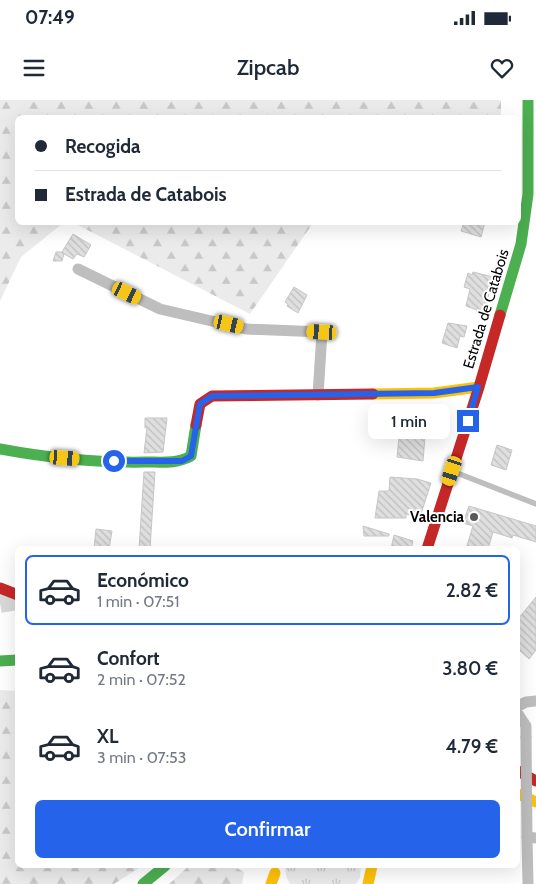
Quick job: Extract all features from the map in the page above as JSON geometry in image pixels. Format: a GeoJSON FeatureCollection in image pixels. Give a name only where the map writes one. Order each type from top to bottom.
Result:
{"type":"FeatureCollection","features":[{"type":"Feature","properties":{"kind":"main road","name":"Estrada de Catabois"},"geometry":{"type":"LineString","coordinates":[[428,546],[516,264],[526,219],[528,100]]}},
{"type":"Feature","properties":{"kind":"main road"},"geometry":{"type":"LineString","coordinates":[[0,449],[33,456],[114,461],[182,461],[191,456],[200,404],[212,396],[434,393],[478,387]]}},
{"type":"Feature","properties":{"kind":"main road"},"geometry":{"type":"LineString","coordinates":[[0,588],[15,594]]}},
{"type":"Feature","properties":{"kind":"main road"},"geometry":{"type":"LineString","coordinates":[[0,661],[15,660]]}},
{"type":"Feature","properties":{"kind":"main road"},"geometry":{"type":"LineString","coordinates":[[0,670],[15,668]]}},
{"type":"Feature","properties":{"kind":"main road"},"geometry":{"type":"LineString","coordinates":[[520,772],[536,781]]}},
{"type":"Feature","properties":{"kind":"main road"},"geometry":{"type":"LineString","coordinates":[[520,795],[536,802]]}},
{"type":"Feature","properties":{"kind":"main road"},"geometry":{"type":"LineString","coordinates":[[143,884],[163,868]]}},
{"type":"Feature","properties":{"kind":"main road"},"geometry":{"type":"LineString","coordinates":[[368,884],[372,868]]}},
{"type":"Feature","properties":{"kind":"street"},"geometry":{"type":"LineString","coordinates":[[78,269],[160,309],[246,328],[322,332],[318,395]]}},
{"type":"Feature","properties":{"kind":"street"},"geometry":{"type":"LineString","coordinates":[[520,705],[526,702],[536,702]]}},
{"type":"Feature","properties":{"kind":"street"},"geometry":{"type":"LineString","coordinates":[[520,717],[526,726],[532,837],[528,884]]}},
{"type":"Feature","properties":{"kind":"lane"},"geometry":{"type":"LineString","coordinates":[[452,471],[536,504]]}},
{"type":"Feature","properties":{"kind":"green space"},"geometry":{"type":"Polygon","coordinates":[[[0,100],[501,100],[501,115],[15,115],[15,225],[61,225],[21,257],[0,301],[0,100]]]}},
{"type":"Feature","properties":{"kind":"green space"},"geometry":{"type":"Polygon","coordinates":[[[78,225],[312,225],[250,314],[78,225]]]}},
{"type":"Feature","properties":{"kind":"green space"},"geometry":{"type":"Polygon","coordinates":[[[0,690],[15,691],[15,868],[139,868],[114,884],[0,884],[0,690]]]}},
{"type":"Feature","properties":{"kind":"green space"},"geometry":{"type":"Polygon","coordinates":[[[187,868],[237,868],[244,872],[242,884],[169,884],[187,868]]]}},
{"type":"Feature","properties":{"kind":"green space"},"geometry":{"type":"Polygon","coordinates":[[[285,868],[361,868],[360,878],[356,884],[290,884],[286,876],[285,868]]]}},
{"type":"Feature","properties":{"kind":"building"},"geometry":{"type":"Polygon","coordinates":[[[463,225],[484,225],[481,237],[461,231],[463,225]]]}},
{"type":"Feature","properties":{"kind":"building"},"geometry":{"type":"Polygon","coordinates":[[[73,234],[91,245],[84,257],[77,254],[73,259],[64,254],[62,261],[53,261],[56,252],[62,252],[73,234]]]}},
{"type":"Feature","properties":{"kind":"building"},"geometry":{"type":"Polygon","coordinates":[[[473,272],[493,277],[484,314],[466,306],[470,289],[464,287],[468,273],[472,275],[473,272]]]}},
{"type":"Feature","properties":{"kind":"building"},"geometry":{"type":"Polygon","coordinates":[[[294,287],[307,295],[298,313],[287,306],[288,304],[285,302],[294,287]]]}},
{"type":"Feature","properties":{"kind":"building"},"geometry":{"type":"Polygon","coordinates":[[[448,323],[467,326],[464,337],[460,336],[457,348],[442,343],[448,323]]]}},
{"type":"Feature","properties":{"kind":"building"},"geometry":{"type":"Polygon","coordinates":[[[431,411],[435,411],[434,420],[448,424],[445,437],[434,434],[434,437],[425,437],[423,461],[397,457],[400,428],[407,429],[407,426],[427,427],[431,411]]]}},
{"type":"Feature","properties":{"kind":"building"},"geometry":{"type":"Polygon","coordinates":[[[145,418],[167,418],[163,452],[144,453],[147,427],[145,428],[145,418]]]}},
{"type":"Feature","properties":{"kind":"building"},"geometry":{"type":"Polygon","coordinates":[[[497,445],[512,450],[506,470],[491,465],[497,445]]]}},
{"type":"Feature","properties":{"kind":"building"},"geometry":{"type":"Polygon","coordinates":[[[144,472],[155,472],[150,546],[139,546],[144,472]]]}},
{"type":"Feature","properties":{"kind":"building"},"geometry":{"type":"Polygon","coordinates":[[[390,477],[417,479],[431,483],[420,517],[406,514],[406,518],[375,518],[379,491],[389,491],[390,477]]]}},
{"type":"Feature","properties":{"kind":"building"},"geometry":{"type":"Polygon","coordinates":[[[469,506],[536,526],[536,542],[513,535],[512,538],[493,532],[489,546],[467,546],[473,526],[463,523],[469,506]]]}},
{"type":"Feature","properties":{"kind":"building"},"geometry":{"type":"Polygon","coordinates":[[[363,526],[389,534],[389,536],[364,536],[363,526]]]}},
{"type":"Feature","properties":{"kind":"building"},"geometry":{"type":"Polygon","coordinates":[[[96,529],[112,531],[110,546],[94,546],[96,529]]]}},
{"type":"Feature","properties":{"kind":"building"},"geometry":{"type":"Polygon","coordinates":[[[394,535],[413,541],[412,546],[392,546],[394,535]]]}},
{"type":"Feature","properties":{"kind":"building"},"geometry":{"type":"Polygon","coordinates":[[[536,597],[536,650],[529,659],[520,651],[520,617],[536,597]]]}},
{"type":"Feature","properties":{"kind":"tunnel"},"geometry":{"type":"LineString","coordinates":[[0,603],[15,600]]}},
{"type":"Feature","properties":{"kind":"traffic: fast"},"geometry":{"type":"LineString","coordinates":[[500,315],[521,244],[528,194],[528,100]]}},
{"type":"Feature","properties":{"kind":"traffic: fast"},"geometry":{"type":"LineString","coordinates":[[0,449],[91,461],[175,461],[191,456],[196,425]]}},
{"type":"Feature","properties":{"kind":"traffic: fast"},"geometry":{"type":"LineString","coordinates":[[0,661],[15,660]]}},
{"type":"Feature","properties":{"kind":"traffic: fast"},"geometry":{"type":"LineString","coordinates":[[143,884],[163,868]]}},
{"type":"Feature","properties":{"kind":"traffic: slow"},"geometry":{"type":"LineString","coordinates":[[373,394],[434,393],[479,387]]}},
{"type":"Feature","properties":{"kind":"traffic: slow"},"geometry":{"type":"LineString","coordinates":[[520,795],[536,802]]}},
{"type":"Feature","properties":{"kind":"traffic: slow"},"geometry":{"type":"LineString","coordinates":[[368,884],[372,868]]}},
{"type":"Feature","properties":{"kind":"traffic: slow"},"geometry":{"type":"LineString","coordinates":[[271,884],[275,873]]}},
{"type":"Feature","properties":{"kind":"traffic: jam"},"geometry":{"type":"LineString","coordinates":[[428,546],[500,315]]}},
{"type":"Feature","properties":{"kind":"traffic: jam"},"geometry":{"type":"LineString","coordinates":[[196,425],[200,404],[212,396],[373,394]]}},
{"type":"Feature","properties":{"kind":"traffic: jam"},"geometry":{"type":"LineString","coordinates":[[0,588],[15,594]]}},
{"type":"Feature","properties":{"kind":"traffic: jam"},"geometry":{"type":"LineString","coordinates":[[520,772],[536,781]]}},
{"type":"Feature","properties":{"kind":"place","name":"Valencia"},"geometry":{"type":"Point","coordinates":[474,517]}},
{"type":"Feature","properties":{"kind":"route"},"geometry":{"type":"LineString","coordinates":[[114,461],[182,461],[191,456],[200,404],[212,396],[434,393],[478,387],[468,421]]}}]}
